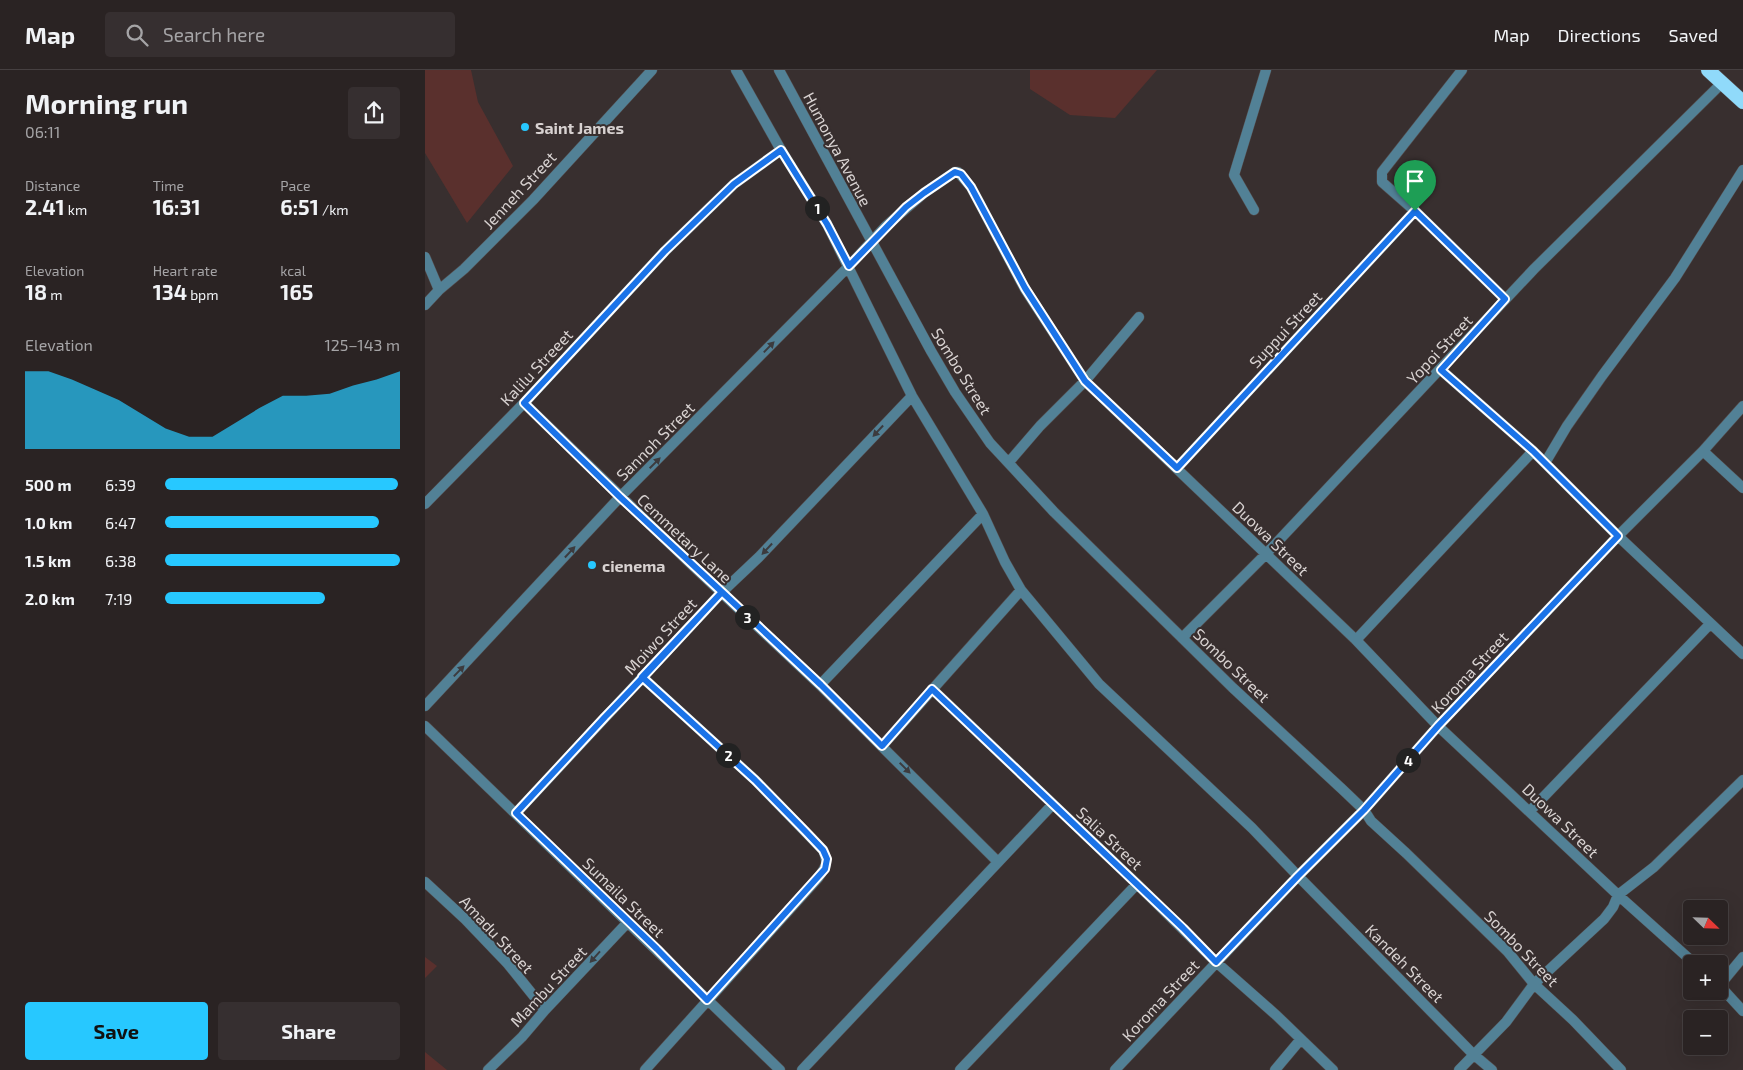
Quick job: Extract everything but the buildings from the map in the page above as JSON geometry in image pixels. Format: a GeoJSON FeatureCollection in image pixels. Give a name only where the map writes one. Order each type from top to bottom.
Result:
{"type":"FeatureCollection","features":[{"type":"Feature","properties":{"kind":"highway"},"geometry":{"type":"LineString","coordinates":[[1708,70],[1743,102]]}},
{"type":"Feature","properties":{"kind":"street","name":"Jenneh Street"},"geometry":{"type":"LineString","coordinates":[[425,305],[533,200],[652,70]]}},
{"type":"Feature","properties":{"kind":"street","name":"Kandeh Street"},"geometry":{"type":"LineString","coordinates":[[736,70],[781,150],[827,224],[911,396],[983,514],[1005,562],[1021,590],[1099,684],[1252,828],[1473,1054],[1492,1070]]}},
{"type":"Feature","properties":{"kind":"street","name":"Humonya Avenue"},"geometry":{"type":"LineString","coordinates":[[779,70],[871,243]]}},
{"type":"Feature","properties":{"kind":"street"},"geometry":{"type":"LineString","coordinates":[[1254,210],[1234,175],[1266,70]]}},
{"type":"Feature","properties":{"kind":"street"},"geometry":{"type":"LineString","coordinates":[[1462,70],[1382,172],[1382,182],[1415,211],[1505,299]]}},
{"type":"Feature","properties":{"kind":"street","name":"Yopoi Street"},"geometry":{"type":"LineString","coordinates":[[1182,638],[1266,554],[1441,370],[1505,299],[1721,83]]}},
{"type":"Feature","properties":{"kind":"street","name":"Kalilu Streeet"},"geometry":{"type":"LineString","coordinates":[[425,504],[524,403],[665,251],[734,184],[781,150]]}},
{"type":"Feature","properties":{"kind":"street"},"geometry":{"type":"LineString","coordinates":[[1545,463],[1567,426],[1602,376],[1675,278],[1743,170]]}},
{"type":"Feature","properties":{"kind":"street","name":"Duowa Street"},"geometry":{"type":"LineString","coordinates":[[871,243],[906,207],[955,172],[958,172],[971,187],[1025,288],[1085,381],[1356,640],[1438,726],[1617,895],[1685,955]]}},
{"type":"Feature","properties":{"kind":"street","name":"Suppui Street"},"geometry":{"type":"LineString","coordinates":[[1177,468],[1415,211]]}},
{"type":"Feature","properties":{"kind":"street","name":"Sannoh Street"},"geometry":{"type":"LineString","coordinates":[[425,706],[490,639],[620,497],[871,243]]}},
{"type":"Feature","properties":{"kind":"street","name":"Sombo Street"},"geometry":{"type":"LineString","coordinates":[[871,243],[955,392],[997,452],[1009,462],[1054,512],[1182,638],[1364,810],[1371,821],[1508,952],[1534,984],[1573,1020],[1621,1070]]}},
{"type":"Feature","properties":{"kind":"street"},"geometry":{"type":"LineString","coordinates":[[425,257],[439,290]]}},
{"type":"Feature","properties":{"kind":"street"},"geometry":{"type":"LineString","coordinates":[[1009,462],[1040,426],[1085,381],[1139,317]]}},
{"type":"Feature","properties":{"kind":"street"},"geometry":{"type":"LineString","coordinates":[[1441,370],[1533,451],[1618,536],[1743,654]]}},
{"type":"Feature","properties":{"kind":"street","name":"Moiwo Street"},"geometry":{"type":"LineString","coordinates":[[516,813],[722,592],[759,557],[911,396]]}},
{"type":"Feature","properties":{"kind":"street","name":"Cemmetary Lane"},"geometry":{"type":"LineString","coordinates":[[524,403],[620,497],[821,685],[998,862]]}},
{"type":"Feature","properties":{"kind":"street","name":"Koroma Street"},"geometry":{"type":"LineString","coordinates":[[1115,1070],[1298,876],[1364,810],[1438,726],[1618,536],[1703,451],[1743,406]]}},
{"type":"Feature","properties":{"kind":"street"},"geometry":{"type":"LineString","coordinates":[[1356,640],[1533,451]]}},
{"type":"Feature","properties":{"kind":"street"},"geometry":{"type":"LineString","coordinates":[[1703,451],[1743,488]]}},
{"type":"Feature","properties":{"kind":"street"},"geometry":{"type":"LineString","coordinates":[[821,685],[983,514]]}},
{"type":"Feature","properties":{"kind":"street"},"geometry":{"type":"LineString","coordinates":[[882,746],[1021,590]]}},
{"type":"Feature","properties":{"kind":"street"},"geometry":{"type":"LineString","coordinates":[[1530,811],[1710,624]]}},
{"type":"Feature","properties":{"kind":"street"},"geometry":{"type":"LineString","coordinates":[[642,677],[755,780],[823,850],[827,859],[825,869],[818,878],[645,1070]]}},
{"type":"Feature","properties":{"kind":"street","name":"Salia Street"},"geometry":{"type":"LineString","coordinates":[[932,689],[1216,962],[1333,1070]]}},
{"type":"Feature","properties":{"kind":"street","name":"Sumaila Street"},"geometry":{"type":"LineString","coordinates":[[425,726],[780,1070]]}},
{"type":"Feature","properties":{"kind":"street"},"geometry":{"type":"LineString","coordinates":[[1459,1070],[1506,1022],[1534,984],[1604,919],[1613,907],[1617,895],[1654,867],[1743,780]]}},
{"type":"Feature","properties":{"kind":"street"},"geometry":{"type":"LineString","coordinates":[[802,1070],[1053,804]]}},
{"type":"Feature","properties":{"kind":"street","name":"Amadu Street"},"geometry":{"type":"LineString","coordinates":[[425,882],[465,919],[508,964],[545,1010]]}},
{"type":"Feature","properties":{"kind":"street"},"geometry":{"type":"LineString","coordinates":[[960,1070],[1137,884]]}},
{"type":"Feature","properties":{"kind":"street","name":"Mambu Street"},"geometry":{"type":"LineString","coordinates":[[489,1070],[628,922]]}},
{"type":"Feature","properties":{"kind":"street"},"geometry":{"type":"LineString","coordinates":[[1728,975],[1743,957]]}},
{"type":"Feature","properties":{"kind":"street"},"geometry":{"type":"LineString","coordinates":[[1728,995],[1743,1011]]}},
{"type":"Feature","properties":{"kind":"street"},"geometry":{"type":"LineString","coordinates":[[1275,1070],[1301,1039]]}},
{"type":"Feature","properties":{"kind":"shaded area"},"geometry":{"type":"Polygon","coordinates":[[[425,70],[471,70],[478,102],[513,166],[467,223],[425,153],[425,70]]]}},
{"type":"Feature","properties":{"kind":"shaded area"},"geometry":{"type":"Polygon","coordinates":[[[1030,70],[1157,70],[1115,118],[1070,115],[1030,89],[1030,70]]]}},
{"type":"Feature","properties":{"kind":"shaded area"},"geometry":{"type":"Polygon","coordinates":[[[425,957],[437,966],[425,978],[425,957]]]}},
{"type":"Feature","properties":{"kind":"shaded area"},"geometry":{"type":"Polygon","coordinates":[[[425,1052],[447,1070],[425,1070],[425,1052]]]}},
{"type":"Feature","properties":{"kind":"place","name":"Saint James"},"geometry":{"type":"Point","coordinates":[525,127]}},
{"type":"Feature","properties":{"kind":"place","name":"cienema"},"geometry":{"type":"Point","coordinates":[592,565]}},
{"type":"Feature","properties":{"kind":"route"},"geometry":{"type":"LineString","coordinates":[[1415,211],[1177,468],[1085,381],[1025,288],[981,204],[961,174],[955,172],[906,207],[849,266],[827,224],[781,150],[734,184],[665,251],[524,403],[620,497],[722,592],[659,660],[642,677],[755,780],[805,831],[823,850],[827,859],[825,869],[707,1000],[516,813],[642,677],[722,592],[821,685],[882,746],[932,689],[1198,942],[1216,962],[1364,810],[1438,726],[1618,536],[1533,451],[1441,370],[1505,299],[1415,211]]}}]}
